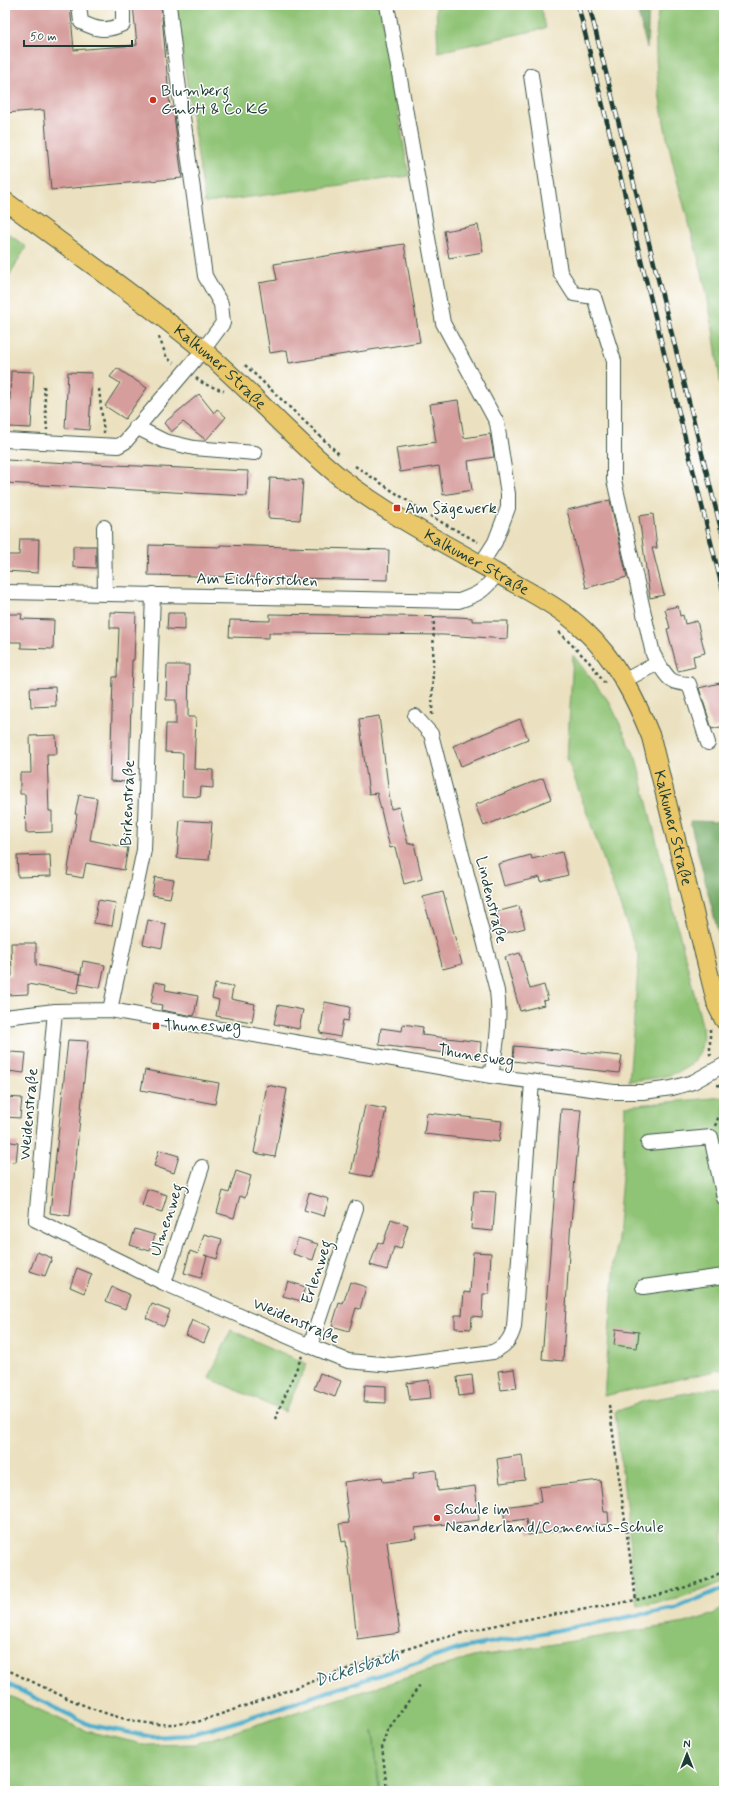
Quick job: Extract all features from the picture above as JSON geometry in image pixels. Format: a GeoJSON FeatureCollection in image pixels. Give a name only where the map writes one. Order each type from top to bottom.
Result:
{"type":"FeatureCollection","features":[{"type":"Feature","properties":{"kind":"main road","name":"Kalkumer Straße"},"geometry":{"type":"LineString","coordinates":[[5,201],[138,299],[203,350],[237,380],[299,441],[341,477],[389,512],[548,602],[583,629],[605,653],[625,680],[639,707],[650,738],[717,1006],[724,1020]]}},
{"type":"Feature","properties":{"kind":"street"},"geometry":{"type":"LineString","coordinates":[[79,5],[81,22],[93,28],[112,29],[123,24],[123,5]]}},
{"type":"Feature","properties":{"kind":"street"},"geometry":{"type":"LineString","coordinates":[[5,440],[118,446],[125,442],[136,427],[203,350],[223,323],[221,304],[204,276],[178,81],[170,5]]}},
{"type":"Feature","properties":{"kind":"street"},"geometry":{"type":"LineString","coordinates":[[387,5],[443,323],[497,423],[508,494],[508,508],[503,524],[481,564]]}},
{"type":"Feature","properties":{"kind":"street"},"geometry":{"type":"LineString","coordinates":[[531,75],[560,272],[574,294],[594,297],[614,361],[614,480],[653,654],[669,679],[675,684],[689,684],[708,743]]}},
{"type":"Feature","properties":{"kind":"street"},"geometry":{"type":"LineString","coordinates":[[136,427],[164,440],[194,448],[255,453]]}},
{"type":"Feature","properties":{"kind":"street"},"geometry":{"type":"LineString","coordinates":[[104,527],[105,594]]}},
{"type":"Feature","properties":{"kind":"street","name":"Am Eichförstchen"},"geometry":{"type":"LineString","coordinates":[[5,592],[459,601],[478,594],[486,589],[497,574]]}},
{"type":"Feature","properties":{"kind":"street","name":"Birkenstraße"},"geometry":{"type":"LineString","coordinates":[[110,1010],[144,850],[153,594]]}},
{"type":"Feature","properties":{"kind":"street"},"geometry":{"type":"LineString","coordinates":[[625,680],[658,663]]}},
{"type":"Feature","properties":{"kind":"street","name":"Lindenstraße"},"geometry":{"type":"LineString","coordinates":[[415,716],[431,734],[497,991],[499,1027],[491,1076]]}},
{"type":"Feature","properties":{"kind":"street","name":"Thunesweg"},"geometry":{"type":"LineString","coordinates":[[5,1017],[55,1010],[110,1010],[491,1076],[614,1092],[643,1092],[672,1088],[693,1082],[724,1065]]}},
{"type":"Feature","properties":{"kind":"street","name":"Weidenstraße"},"geometry":{"type":"LineString","coordinates":[[55,1010],[36,1220],[164,1283],[308,1346],[348,1361],[392,1365],[493,1352],[505,1346],[511,1338],[514,1327],[532,1082]]}},
{"type":"Feature","properties":{"kind":"street"},"geometry":{"type":"LineString","coordinates":[[648,1143],[711,1137],[724,1198]]}},
{"type":"Feature","properties":{"kind":"street","name":"Ulmenweg"},"geometry":{"type":"LineString","coordinates":[[164,1283],[202,1167]]}},
{"type":"Feature","properties":{"kind":"street","name":"Erlenweg"},"geometry":{"type":"LineString","coordinates":[[308,1346],[356,1208]]}},
{"type":"Feature","properties":{"kind":"street"},"geometry":{"type":"LineString","coordinates":[[643,1287],[724,1276]]}},
{"type":"Feature","properties":{"kind":"path"},"geometry":{"type":"LineString","coordinates":[[241,363],[248,366],[342,456]]}},
{"type":"Feature","properties":{"kind":"path"},"geometry":{"type":"LineString","coordinates":[[44,386],[48,442]]}},
{"type":"Feature","properties":{"kind":"path"},"geometry":{"type":"LineString","coordinates":[[99,389],[105,445]]}},
{"type":"Feature","properties":{"kind":"path"},"geometry":{"type":"LineString","coordinates":[[354,466],[432,517],[490,549]]}},
{"type":"Feature","properties":{"kind":"path"},"geometry":{"type":"LineString","coordinates":[[431,734],[434,600]]}},
{"type":"Feature","properties":{"kind":"path"},"geometry":{"type":"LineString","coordinates":[[711,1137],[724,1103]]}},
{"type":"Feature","properties":{"kind":"path"},"geometry":{"type":"LineString","coordinates":[[275,1419],[308,1346]]}},
{"type":"Feature","properties":{"kind":"path"},"geometry":{"type":"LineString","coordinates":[[609,1405],[636,1600]]}},
{"type":"Feature","properties":{"kind":"path"},"geometry":{"type":"LineString","coordinates":[[5,1668],[103,1713],[143,1722],[178,1724],[197,1722],[420,1644],[468,1632],[636,1600],[680,1589],[711,1578],[724,1571]]}},
{"type":"Feature","properties":{"kind":"path"},"geometry":{"type":"LineString","coordinates":[[387,1791],[382,1746],[387,1731],[420,1685]]}},
{"type":"Feature","properties":{"kind":"green space"},"geometry":{"type":"Polygon","coordinates":[[[175,5],[380,5],[409,176],[205,203],[175,5]]]}},
{"type":"Feature","properties":{"kind":"green space"},"geometry":{"type":"Polygon","coordinates":[[[436,5],[540,5],[546,28],[438,52],[436,5]]]}},
{"type":"Feature","properties":{"kind":"green space"},"geometry":{"type":"Polygon","coordinates":[[[636,5],[649,5],[647,48],[636,5]]]}},
{"type":"Feature","properties":{"kind":"green space"},"geometry":{"type":"Polygon","coordinates":[[[659,5],[724,5],[724,407],[714,334],[706,290],[669,149],[662,112],[657,76],[656,40],[659,5]]]}},
{"type":"Feature","properties":{"kind":"green space"},"geometry":{"type":"Polygon","coordinates":[[[5,231],[26,247],[5,283],[5,231]]]}},
{"type":"Feature","properties":{"kind":"green space"},"geometry":{"type":"Polygon","coordinates":[[[573,655],[610,703],[636,758],[702,1025],[702,1044],[698,1055],[692,1063],[673,1074],[662,1077],[629,1081],[639,958],[567,758],[573,655]]]}},
{"type":"Feature","properties":{"kind":"green space"},"geometry":{"type":"Polygon","coordinates":[[[690,821],[724,822],[724,956],[690,821]]]}},
{"type":"Feature","properties":{"kind":"green space"},"geometry":{"type":"Polygon","coordinates":[[[724,1097],[724,1369],[604,1396],[623,1165],[625,1106],[724,1097]]]}},
{"type":"Feature","properties":{"kind":"green space"},"geometry":{"type":"Polygon","coordinates":[[[231,1330],[307,1364],[285,1412],[209,1378],[231,1330]]]}},
{"type":"Feature","properties":{"kind":"green space"},"geometry":{"type":"Polygon","coordinates":[[[724,1386],[724,1581],[677,1599],[638,1606],[615,1412],[644,1401],[724,1386]]]}},
{"type":"Feature","properties":{"kind":"green space"},"geometry":{"type":"Polygon","coordinates":[[[724,1608],[724,1791],[380,1791],[373,1731],[379,1791],[5,1791],[5,1694],[86,1731],[147,1745],[194,1744],[473,1657],[685,1623],[711,1615],[724,1608]]]}},
{"type":"Feature","properties":{"kind":"building"},"geometry":{"type":"Polygon","coordinates":[[[5,5],[70,5],[74,50],[137,45],[133,5],[161,5],[170,108],[173,107],[182,178],[51,190],[44,110],[5,113],[5,5]]]}},
{"type":"Feature","properties":{"kind":"building"},"geometry":{"type":"Polygon","coordinates":[[[478,225],[483,252],[449,258],[444,231],[478,225]]]}},
{"type":"Feature","properties":{"kind":"building"},"geometry":{"type":"Polygon","coordinates":[[[404,244],[420,342],[289,363],[287,350],[270,353],[259,283],[277,280],[274,264],[404,244]]]}},
{"type":"Feature","properties":{"kind":"building"},"geometry":{"type":"Polygon","coordinates":[[[117,368],[147,388],[125,419],[105,406],[120,383],[110,377],[117,368]]]}},
{"type":"Feature","properties":{"kind":"building"},"geometry":{"type":"Polygon","coordinates":[[[11,371],[34,372],[31,428],[9,427],[11,371]]]}},
{"type":"Feature","properties":{"kind":"building"},"geometry":{"type":"Polygon","coordinates":[[[68,372],[92,373],[89,430],[65,428],[68,372]]]}},
{"type":"Feature","properties":{"kind":"building"},"geometry":{"type":"Polygon","coordinates":[[[199,394],[214,413],[217,409],[226,417],[206,440],[183,422],[171,432],[164,423],[199,394]]]}},
{"type":"Feature","properties":{"kind":"building"},"geometry":{"type":"Polygon","coordinates":[[[458,400],[464,438],[490,434],[494,457],[468,461],[472,490],[443,495],[439,466],[400,472],[396,448],[436,442],[430,404],[458,400]]]}},
{"type":"Feature","properties":{"kind":"building"},"geometry":{"type":"Polygon","coordinates":[[[5,460],[248,471],[247,496],[5,483],[5,460]]]}},
{"type":"Feature","properties":{"kind":"building"},"geometry":{"type":"Polygon","coordinates":[[[270,478],[303,480],[300,520],[268,518],[270,478]]]}},
{"type":"Feature","properties":{"kind":"building"},"geometry":{"type":"Polygon","coordinates":[[[610,500],[627,577],[586,588],[567,510],[610,500]]]}},
{"type":"Feature","properties":{"kind":"building"},"geometry":{"type":"Polygon","coordinates":[[[653,514],[657,548],[652,548],[664,595],[650,598],[639,516],[653,514]]]}},
{"type":"Feature","properties":{"kind":"building"},"geometry":{"type":"Polygon","coordinates":[[[20,539],[39,539],[38,573],[5,571],[5,555],[19,555],[20,539]]]}},
{"type":"Feature","properties":{"kind":"building"},"geometry":{"type":"Polygon","coordinates":[[[149,545],[220,547],[220,545],[389,550],[388,580],[148,575],[149,545]]]}},
{"type":"Feature","properties":{"kind":"building"},"geometry":{"type":"Polygon","coordinates":[[[73,546],[96,546],[96,568],[73,567],[73,546]]]}},
{"type":"Feature","properties":{"kind":"building"},"geometry":{"type":"Polygon","coordinates":[[[678,606],[680,616],[683,615],[685,624],[697,621],[705,653],[693,656],[695,667],[678,671],[667,629],[670,628],[665,609],[678,606]]]}},
{"type":"Feature","properties":{"kind":"building"},"geometry":{"type":"Polygon","coordinates":[[[110,612],[136,613],[134,660],[132,660],[129,782],[110,781],[113,677],[117,677],[119,628],[110,628],[110,612]]]}},
{"type":"Feature","properties":{"kind":"building"},"geometry":{"type":"Polygon","coordinates":[[[168,613],[185,613],[185,630],[167,629],[168,613]]]}},
{"type":"Feature","properties":{"kind":"building"},"geometry":{"type":"Polygon","coordinates":[[[5,614],[22,614],[21,619],[54,620],[53,649],[21,648],[21,642],[5,642],[5,614]]]}},
{"type":"Feature","properties":{"kind":"building"},"geometry":{"type":"Polygon","coordinates":[[[270,614],[458,617],[472,618],[472,621],[508,621],[507,639],[444,635],[290,633],[269,633],[269,638],[229,637],[230,620],[270,621],[270,614]]]}},
{"type":"Feature","properties":{"kind":"building"},"geometry":{"type":"Polygon","coordinates":[[[167,665],[189,665],[188,717],[196,717],[194,769],[213,770],[213,788],[201,787],[200,797],[182,796],[183,753],[165,752],[166,724],[176,724],[176,700],[166,700],[167,665]]]}},
{"type":"Feature","properties":{"kind":"building"},"geometry":{"type":"Polygon","coordinates":[[[720,683],[724,700],[724,726],[712,729],[699,688],[720,683]]]}},
{"type":"Feature","properties":{"kind":"building"},"geometry":{"type":"Polygon","coordinates":[[[55,687],[56,706],[31,707],[30,688],[55,687]]]}},
{"type":"Feature","properties":{"kind":"building"},"geometry":{"type":"Polygon","coordinates":[[[379,716],[391,809],[399,807],[408,844],[414,843],[422,879],[404,884],[395,847],[390,848],[377,793],[369,794],[359,719],[379,716]]]}},
{"type":"Feature","properties":{"kind":"building"},"geometry":{"type":"Polygon","coordinates":[[[520,719],[528,739],[461,766],[453,746],[520,719]]]}},
{"type":"Feature","properties":{"kind":"building"},"geometry":{"type":"Polygon","coordinates":[[[56,735],[57,754],[47,754],[49,811],[52,811],[52,832],[26,833],[25,794],[20,794],[20,773],[31,773],[30,736],[56,735]]]}},
{"type":"Feature","properties":{"kind":"building"},"geometry":{"type":"Polygon","coordinates":[[[543,778],[551,799],[484,826],[475,805],[543,778]]]}},
{"type":"Feature","properties":{"kind":"building"},"geometry":{"type":"Polygon","coordinates":[[[79,795],[97,798],[90,840],[128,848],[124,870],[86,863],[83,878],[67,875],[79,795]]]}},
{"type":"Feature","properties":{"kind":"building"},"geometry":{"type":"Polygon","coordinates":[[[180,820],[212,822],[209,860],[177,858],[180,820]]]}},
{"type":"Feature","properties":{"kind":"building"},"geometry":{"type":"Polygon","coordinates":[[[562,852],[568,875],[541,882],[540,877],[504,886],[498,864],[531,855],[532,859],[562,852]]]}},
{"type":"Feature","properties":{"kind":"building"},"geometry":{"type":"Polygon","coordinates":[[[50,855],[51,876],[18,877],[17,856],[50,855]]]}},
{"type":"Feature","properties":{"kind":"building"},"geometry":{"type":"Polygon","coordinates":[[[155,877],[174,880],[170,898],[152,895],[155,877]]]}},
{"type":"Feature","properties":{"kind":"building"},"geometry":{"type":"Polygon","coordinates":[[[443,892],[462,964],[443,969],[423,897],[443,892]]]}},
{"type":"Feature","properties":{"kind":"building"},"geometry":{"type":"Polygon","coordinates":[[[98,900],[116,903],[112,926],[94,923],[98,900]]]}},
{"type":"Feature","properties":{"kind":"building"},"geometry":{"type":"Polygon","coordinates":[[[519,906],[525,928],[502,934],[496,912],[519,906]]]}},
{"type":"Feature","properties":{"kind":"building"},"geometry":{"type":"Polygon","coordinates":[[[148,920],[166,924],[162,948],[143,944],[148,920]]]}},
{"type":"Feature","properties":{"kind":"building"},"geometry":{"type":"Polygon","coordinates":[[[11,943],[36,943],[36,965],[81,974],[77,993],[28,984],[28,994],[7,995],[6,976],[12,976],[11,943]]]}},
{"type":"Feature","properties":{"kind":"building"},"geometry":{"type":"Polygon","coordinates":[[[520,953],[530,989],[544,985],[548,1000],[543,1001],[544,1005],[520,1011],[505,957],[520,953]]]}},
{"type":"Feature","properties":{"kind":"building"},"geometry":{"type":"Polygon","coordinates":[[[83,961],[105,965],[100,988],[79,984],[83,961]]]}},
{"type":"Feature","properties":{"kind":"building"},"geometry":{"type":"Polygon","coordinates":[[[155,982],[166,984],[165,990],[198,996],[194,1016],[161,1010],[162,1005],[151,1003],[155,982]]]}},
{"type":"Feature","properties":{"kind":"building"},"geometry":{"type":"Polygon","coordinates":[[[215,984],[233,987],[231,999],[255,1004],[252,1022],[216,1016],[219,1000],[212,998],[215,984]]]}},
{"type":"Feature","properties":{"kind":"building"},"geometry":{"type":"Polygon","coordinates":[[[325,1002],[350,1007],[348,1021],[343,1020],[340,1037],[320,1033],[325,1002]]]}},
{"type":"Feature","properties":{"kind":"building"},"geometry":{"type":"Polygon","coordinates":[[[278,1005],[303,1010],[299,1029],[274,1024],[278,1005]]]}},
{"type":"Feature","properties":{"kind":"building"},"geometry":{"type":"Polygon","coordinates":[[[403,1024],[423,1027],[422,1035],[481,1042],[480,1057],[379,1045],[381,1028],[402,1031],[403,1024]]]}},
{"type":"Feature","properties":{"kind":"building"},"geometry":{"type":"Polygon","coordinates":[[[68,1040],[88,1041],[70,1216],[50,1213],[68,1040]]]}},
{"type":"Feature","properties":{"kind":"building"},"geometry":{"type":"Polygon","coordinates":[[[514,1046],[622,1056],[619,1073],[513,1061],[514,1046]]]}},
{"type":"Feature","properties":{"kind":"building"},"geometry":{"type":"Polygon","coordinates":[[[10,1052],[26,1053],[24,1073],[8,1071],[10,1052]]]}},
{"type":"Feature","properties":{"kind":"building"},"geometry":{"type":"Polygon","coordinates":[[[145,1070],[219,1083],[215,1104],[141,1090],[145,1070]]]}},
{"type":"Feature","properties":{"kind":"building"},"geometry":{"type":"Polygon","coordinates":[[[267,1085],[287,1089],[275,1157],[254,1153],[267,1085]]]}},
{"type":"Feature","properties":{"kind":"building"},"geometry":{"type":"Polygon","coordinates":[[[6,1097],[22,1098],[20,1118],[5,1117],[6,1097]]]}},
{"type":"Feature","properties":{"kind":"building"},"geometry":{"type":"Polygon","coordinates":[[[365,1105],[386,1109],[372,1177],[351,1173],[365,1105]]]}},
{"type":"Feature","properties":{"kind":"building"},"geometry":{"type":"Polygon","coordinates":[[[561,1109],[581,1110],[570,1235],[563,1361],[542,1359],[561,1109]]]}},
{"type":"Feature","properties":{"kind":"building"},"geometry":{"type":"Polygon","coordinates":[[[427,1113],[502,1121],[499,1142],[424,1134],[427,1113]]]}},
{"type":"Feature","properties":{"kind":"building"},"geometry":{"type":"Polygon","coordinates":[[[5,1141],[18,1143],[16,1162],[5,1161],[5,1141]]]}},
{"type":"Feature","properties":{"kind":"building"},"geometry":{"type":"Polygon","coordinates":[[[159,1150],[179,1156],[174,1173],[154,1166],[159,1150]]]}},
{"type":"Feature","properties":{"kind":"building"},"geometry":{"type":"Polygon","coordinates":[[[236,1171],[251,1176],[245,1198],[240,1196],[234,1218],[217,1213],[223,1191],[229,1193],[236,1171]]]}},
{"type":"Feature","properties":{"kind":"building"},"geometry":{"type":"Polygon","coordinates":[[[147,1189],[167,1195],[162,1212],[142,1206],[147,1189]]]}},
{"type":"Feature","properties":{"kind":"building"},"geometry":{"type":"Polygon","coordinates":[[[474,1191],[496,1192],[493,1231],[471,1229],[474,1191]]]}},
{"type":"Feature","properties":{"kind":"building"},"geometry":{"type":"Polygon","coordinates":[[[309,1193],[329,1199],[324,1216],[304,1210],[309,1193]]]}},
{"type":"Feature","properties":{"kind":"building"},"geometry":{"type":"Polygon","coordinates":[[[391,1219],[408,1225],[401,1249],[394,1247],[387,1270],[370,1265],[378,1242],[383,1244],[391,1219]]]}},
{"type":"Feature","properties":{"kind":"building"},"geometry":{"type":"Polygon","coordinates":[[[135,1229],[155,1235],[150,1251],[130,1245],[135,1229]]]}},
{"type":"Feature","properties":{"kind":"building"},"geometry":{"type":"Polygon","coordinates":[[[204,1234],[222,1239],[217,1259],[204,1255],[207,1256],[201,1278],[184,1273],[190,1251],[198,1254],[204,1234]]]}},
{"type":"Feature","properties":{"kind":"building"},"geometry":{"type":"Polygon","coordinates":[[[298,1238],[318,1244],[313,1260],[293,1254],[298,1238]]]}},
{"type":"Feature","properties":{"kind":"building"},"geometry":{"type":"Polygon","coordinates":[[[37,1252],[52,1258],[45,1276],[30,1271],[37,1252]]]}},
{"type":"Feature","properties":{"kind":"building"},"geometry":{"type":"Polygon","coordinates":[[[473,1252],[491,1253],[489,1294],[483,1294],[482,1317],[472,1316],[471,1329],[455,1328],[455,1315],[462,1315],[464,1292],[470,1293],[473,1252]]]}},
{"type":"Feature","properties":{"kind":"building"},"geometry":{"type":"Polygon","coordinates":[[[77,1268],[92,1274],[84,1293],[70,1287],[77,1268]]]}},
{"type":"Feature","properties":{"kind":"building"},"geometry":{"type":"Polygon","coordinates":[[[288,1281],[305,1287],[301,1301],[283,1296],[288,1281]]]}},
{"type":"Feature","properties":{"kind":"building"},"geometry":{"type":"Polygon","coordinates":[[[350,1282],[366,1287],[360,1309],[356,1308],[349,1331],[332,1326],[339,1303],[343,1304],[350,1282]]]}},
{"type":"Feature","properties":{"kind":"building"},"geometry":{"type":"Polygon","coordinates":[[[112,1287],[130,1295],[125,1309],[106,1301],[112,1287]]]}},
{"type":"Feature","properties":{"kind":"building"},"geometry":{"type":"Polygon","coordinates":[[[152,1304],[170,1311],[164,1326],[146,1318],[152,1304]]]}},
{"type":"Feature","properties":{"kind":"building"},"geometry":{"type":"Polygon","coordinates":[[[192,1320],[210,1328],[204,1343],[186,1335],[192,1320]]]}},
{"type":"Feature","properties":{"kind":"building"},"geometry":{"type":"Polygon","coordinates":[[[616,1329],[639,1332],[637,1348],[614,1345],[616,1329]]]}},
{"type":"Feature","properties":{"kind":"building"},"geometry":{"type":"Polygon","coordinates":[[[514,1369],[517,1388],[501,1390],[498,1371],[514,1369]]]}},
{"type":"Feature","properties":{"kind":"building"},"geometry":{"type":"Polygon","coordinates":[[[320,1373],[341,1381],[335,1397],[314,1389],[320,1373]]]}},
{"type":"Feature","properties":{"kind":"building"},"geometry":{"type":"Polygon","coordinates":[[[472,1375],[474,1394],[459,1396],[457,1377],[472,1375]]]}},
{"type":"Feature","properties":{"kind":"building"},"geometry":{"type":"Polygon","coordinates":[[[429,1380],[431,1398],[410,1400],[407,1383],[429,1380]]]}},
{"type":"Feature","properties":{"kind":"building"},"geometry":{"type":"Polygon","coordinates":[[[365,1385],[386,1386],[386,1403],[364,1402],[365,1385]]]}},
{"type":"Feature","properties":{"kind":"building"},"geometry":{"type":"Polygon","coordinates":[[[522,1455],[525,1480],[500,1483],[497,1459],[522,1455]]]}},
{"type":"Feature","properties":{"kind":"building"},"geometry":{"type":"Polygon","coordinates":[[[436,1470],[438,1491],[475,1486],[479,1520],[415,1528],[416,1538],[387,1542],[400,1633],[357,1639],[346,1541],[342,1542],[339,1524],[349,1523],[344,1482],[382,1477],[383,1482],[414,1479],[413,1473],[436,1470]]]}},
{"type":"Feature","properties":{"kind":"building"},"geometry":{"type":"Polygon","coordinates":[[[600,1480],[604,1512],[608,1512],[609,1524],[528,1535],[526,1519],[505,1522],[503,1507],[541,1502],[539,1487],[600,1480]]]}},
{"type":"Feature","properties":{"kind":"waterway","name":"Dickelsbach"},"geometry":{"type":"LineString","coordinates":[[5,1683],[90,1725],[152,1737],[189,1735],[232,1723],[462,1648],[676,1608],[724,1588]]}},
{"type":"Feature","properties":{"kind":"railway"},"geometry":{"type":"LineString","coordinates":[[578,5],[724,595]]}},
{"type":"Feature","properties":{"kind":"railway"},"geometry":{"type":"LineString","coordinates":[[589,5],[724,541]]}},
{"type":"Feature","properties":{"kind":"place","name":"Blumberg GmbH & Co KG"},"geometry":{"type":"Point","coordinates":[153,100]}},
{"type":"Feature","properties":{"kind":"place","name":"Am Sägewerk"},"geometry":{"type":"Point","coordinates":[397,508]}},
{"type":"Feature","properties":{"kind":"place","name":"Thunesweg"},"geometry":{"type":"Point","coordinates":[156,1026]}},
{"type":"Feature","properties":{"kind":"place","name":"Schule im Neanderland/Comenius-Schule"},"geometry":{"type":"Point","coordinates":[437,1518]}}]}
